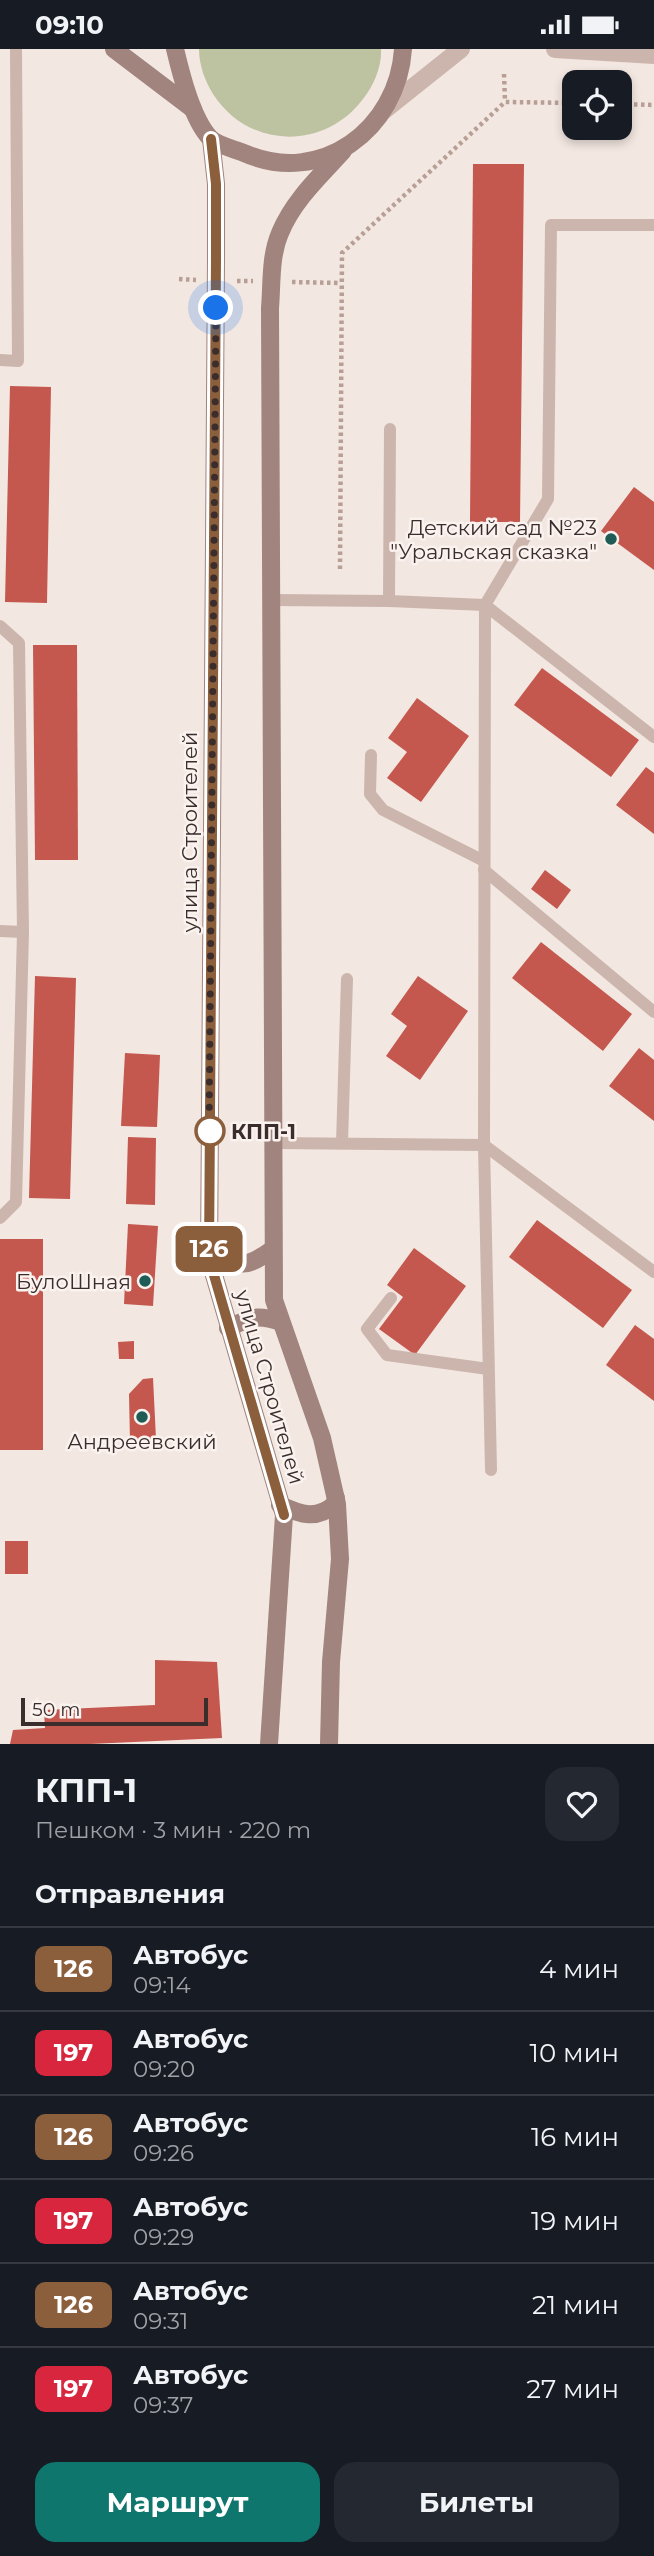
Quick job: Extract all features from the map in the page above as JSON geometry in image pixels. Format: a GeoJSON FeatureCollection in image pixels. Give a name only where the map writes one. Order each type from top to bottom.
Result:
{"type":"FeatureCollection","features":[{"type":"Feature","properties":{"kind":"main road"},"geometry":{"type":"LineString","coordinates":[[114,49],[193,109]]}},
{"type":"Feature","properties":{"kind":"main road"},"geometry":{"type":"LineString","coordinates":[[175,49],[193,109],[211,139],[254,158],[294,164],[322,159],[343,151]]}},
{"type":"Feature","properties":{"kind":"main road","name":"улица Строителей"},"geometry":{"type":"LineString","coordinates":[[329,1744],[331,1661],[340,1559],[337,1501],[322,1438],[274,1300],[271,600],[273,261],[279,233],[299,200],[382,112],[397,86],[403,49]]}},
{"type":"Feature","properties":{"kind":"main road","name":"улица Строителей"},"geometry":{"type":"LineString","coordinates":[[211,139],[216,184],[216,259],[209,1258],[282,1510]]}},
{"type":"Feature","properties":{"kind":"main road"},"geometry":{"type":"LineString","coordinates":[[209,1248],[235,1263],[253,1263],[273,1249]]}},
{"type":"Feature","properties":{"kind":"main road"},"geometry":{"type":"LineString","coordinates":[[228,1328],[248,1318],[262,1316],[281,1322]]}},
{"type":"Feature","properties":{"kind":"main road"},"geometry":{"type":"LineString","coordinates":[[269,1744],[282,1510],[311,1515],[326,1512],[337,1501]]}},
{"type":"Feature","properties":{"kind":"street"},"geometry":{"type":"LineString","coordinates":[[382,112],[461,49]]}},
{"type":"Feature","properties":{"kind":"street"},"geometry":{"type":"LineString","coordinates":[[555,49],[654,55]]}},
{"type":"Feature","properties":{"kind":"lane"},"geometry":{"type":"LineString","coordinates":[[0,360],[18,361],[16,49]]}},
{"type":"Feature","properties":{"kind":"lane"},"geometry":{"type":"LineString","coordinates":[[491,1470],[484,1145],[485,605],[548,499],[551,225],[654,225]]}},
{"type":"Feature","properties":{"kind":"lane"},"geometry":{"type":"LineString","coordinates":[[389,601],[390,429]]}},
{"type":"Feature","properties":{"kind":"lane"},"geometry":{"type":"LineString","coordinates":[[271,600],[485,605],[654,737]]}},
{"type":"Feature","properties":{"kind":"lane"},"geometry":{"type":"LineString","coordinates":[[0,626],[19,643],[23,932],[16,1202],[0,1218]]}},
{"type":"Feature","properties":{"kind":"lane"},"geometry":{"type":"LineString","coordinates":[[371,755],[370,794],[383,810],[484,866],[654,1012]]}},
{"type":"Feature","properties":{"kind":"lane"},"geometry":{"type":"LineString","coordinates":[[0,931],[23,932]]}},
{"type":"Feature","properties":{"kind":"lane"},"geometry":{"type":"LineString","coordinates":[[342,1143],[347,979]]}},
{"type":"Feature","properties":{"kind":"lane"},"geometry":{"type":"LineString","coordinates":[[273,1143],[484,1145],[654,1272]]}},
{"type":"Feature","properties":{"kind":"lane"},"geometry":{"type":"LineString","coordinates":[[391,1298],[367,1329],[387,1355],[488,1369]]}},
{"type":"Feature","properties":{"kind":"path"},"geometry":{"type":"LineString","coordinates":[[504,74],[505,102]]}},
{"type":"Feature","properties":{"kind":"path"},"geometry":{"type":"LineString","coordinates":[[340,569],[342,253],[505,102],[562,103]]}},
{"type":"Feature","properties":{"kind":"path"},"geometry":{"type":"LineString","coordinates":[[632,104],[654,105]]}},
{"type":"Feature","properties":{"kind":"path"},"geometry":{"type":"LineString","coordinates":[[237,281],[254,281]]}},
{"type":"Feature","properties":{"kind":"path"},"geometry":{"type":"LineString","coordinates":[[291,282],[341,283]]}},
{"type":"Feature","properties":{"kind":"green space"},"geometry":{"type":"Polygon","coordinates":[[[199,49],[381,49],[381,55],[379,69],[371,88],[347,116],[329,128],[308,135],[287,137],[266,134],[246,126],[228,112],[207,84],[199,49]]]}},
{"type":"Feature","properties":{"kind":"building"},"geometry":{"type":"Polygon","coordinates":[[[473,164],[524,164],[520,522],[470,522],[473,164]]]}},
{"type":"Feature","properties":{"kind":"building"},"geometry":{"type":"Polygon","coordinates":[[[10,386],[51,387],[47,603],[5,602],[10,386]]]}},
{"type":"Feature","properties":{"kind":"building"},"geometry":{"type":"Polygon","coordinates":[[[634,487],[654,502],[654,570],[601,531],[634,487]]]}},
{"type":"Feature","properties":{"kind":"building"},"geometry":{"type":"Polygon","coordinates":[[[33,645],[77,645],[78,860],[35,860],[33,645]]]}},
{"type":"Feature","properties":{"kind":"building"},"geometry":{"type":"Polygon","coordinates":[[[542,668],[639,740],[611,777],[514,705],[542,668]]]}},
{"type":"Feature","properties":{"kind":"building"},"geometry":{"type":"Polygon","coordinates":[[[417,698],[469,736],[421,802],[387,778],[407,752],[388,738],[417,698]]]}},
{"type":"Feature","properties":{"kind":"building"},"geometry":{"type":"Polygon","coordinates":[[[646,767],[654,773],[654,834],[616,805],[646,767]]]}},
{"type":"Feature","properties":{"kind":"building"},"geometry":{"type":"Polygon","coordinates":[[[545,870],[571,890],[557,909],[531,889],[545,870]]]}},
{"type":"Feature","properties":{"kind":"building"},"geometry":{"type":"Polygon","coordinates":[[[541,942],[632,1014],[603,1051],[512,978],[541,942]]]}},
{"type":"Feature","properties":{"kind":"building"},"geometry":{"type":"Polygon","coordinates":[[[35,976],[76,978],[70,1199],[29,1198],[35,976]]]}},
{"type":"Feature","properties":{"kind":"building"},"geometry":{"type":"Polygon","coordinates":[[[418,976],[468,1011],[420,1080],[386,1056],[407,1026],[391,1014],[418,976]]]}},
{"type":"Feature","properties":{"kind":"building"},"geometry":{"type":"Polygon","coordinates":[[[639,1048],[654,1060],[654,1121],[609,1086],[639,1048]]]}},
{"type":"Feature","properties":{"kind":"building"},"geometry":{"type":"Polygon","coordinates":[[[125,1053],[160,1055],[157,1127],[121,1126],[125,1053]]]}},
{"type":"Feature","properties":{"kind":"building"},"geometry":{"type":"Polygon","coordinates":[[[128,1137],[156,1138],[155,1205],[126,1204],[128,1137]]]}},
{"type":"Feature","properties":{"kind":"building"},"geometry":{"type":"Polygon","coordinates":[[[537,1220],[632,1290],[603,1328],[509,1257],[537,1220]]]}},
{"type":"Feature","properties":{"kind":"building"},"geometry":{"type":"Polygon","coordinates":[[[128,1224],[158,1226],[153,1306],[124,1304],[128,1224]]]}},
{"type":"Feature","properties":{"kind":"building"},"geometry":{"type":"Polygon","coordinates":[[[0,1239],[43,1239],[43,1450],[0,1450],[0,1239]]]}},
{"type":"Feature","properties":{"kind":"building"},"geometry":{"type":"Polygon","coordinates":[[[414,1248],[466,1286],[415,1355],[379,1329],[403,1297],[387,1285],[414,1248]]]}},
{"type":"Feature","properties":{"kind":"building"},"geometry":{"type":"Polygon","coordinates":[[[635,1325],[654,1339],[654,1401],[606,1365],[635,1325]]]}},
{"type":"Feature","properties":{"kind":"building"},"geometry":{"type":"Polygon","coordinates":[[[134,1341],[134,1359],[119,1359],[118,1342],[134,1341]]]}},
{"type":"Feature","properties":{"kind":"building","name":"Андреевский"},"geometry":{"type":"Polygon","coordinates":[[[153,1378],[156,1439],[130,1441],[129,1394],[143,1379],[153,1378]]]}},
{"type":"Feature","properties":{"kind":"building"},"geometry":{"type":"Polygon","coordinates":[[[5,1541],[28,1541],[28,1574],[5,1574],[5,1541]]]}},
{"type":"Feature","properties":{"kind":"building"},"geometry":{"type":"Polygon","coordinates":[[[155,1660],[217,1662],[222,1738],[90,1744],[10,1744],[13,1730],[45,1728],[44,1710],[155,1705],[155,1660]]]}},
{"type":"Feature","properties":{"kind":"bus line","name":"126"},"geometry":{"type":"LineString","coordinates":[[211,139],[216,184],[216,259],[209,1258],[284,1515]]}},
{"type":"Feature","properties":{"kind":"place","name":"Детский сад №23 \"Уральская сказка\""},"geometry":{"type":"Point","coordinates":[611,539]}},
{"type":"Feature","properties":{"kind":"place","name":"КПП-1"},"geometry":{"type":"Point","coordinates":[210,1131]}},
{"type":"Feature","properties":{"kind":"place","name":"БулоШная"},"geometry":{"type":"Point","coordinates":[145,1281]}},
{"type":"Feature","properties":{"kind":"place","name":"Андреевский"},"geometry":{"type":"Point","coordinates":[142,1417]}},
{"type":"Feature","properties":{"kind":"route"},"geometry":{"type":"LineString","coordinates":[[210,1131],[209,1138],[216,308]]}}]}
